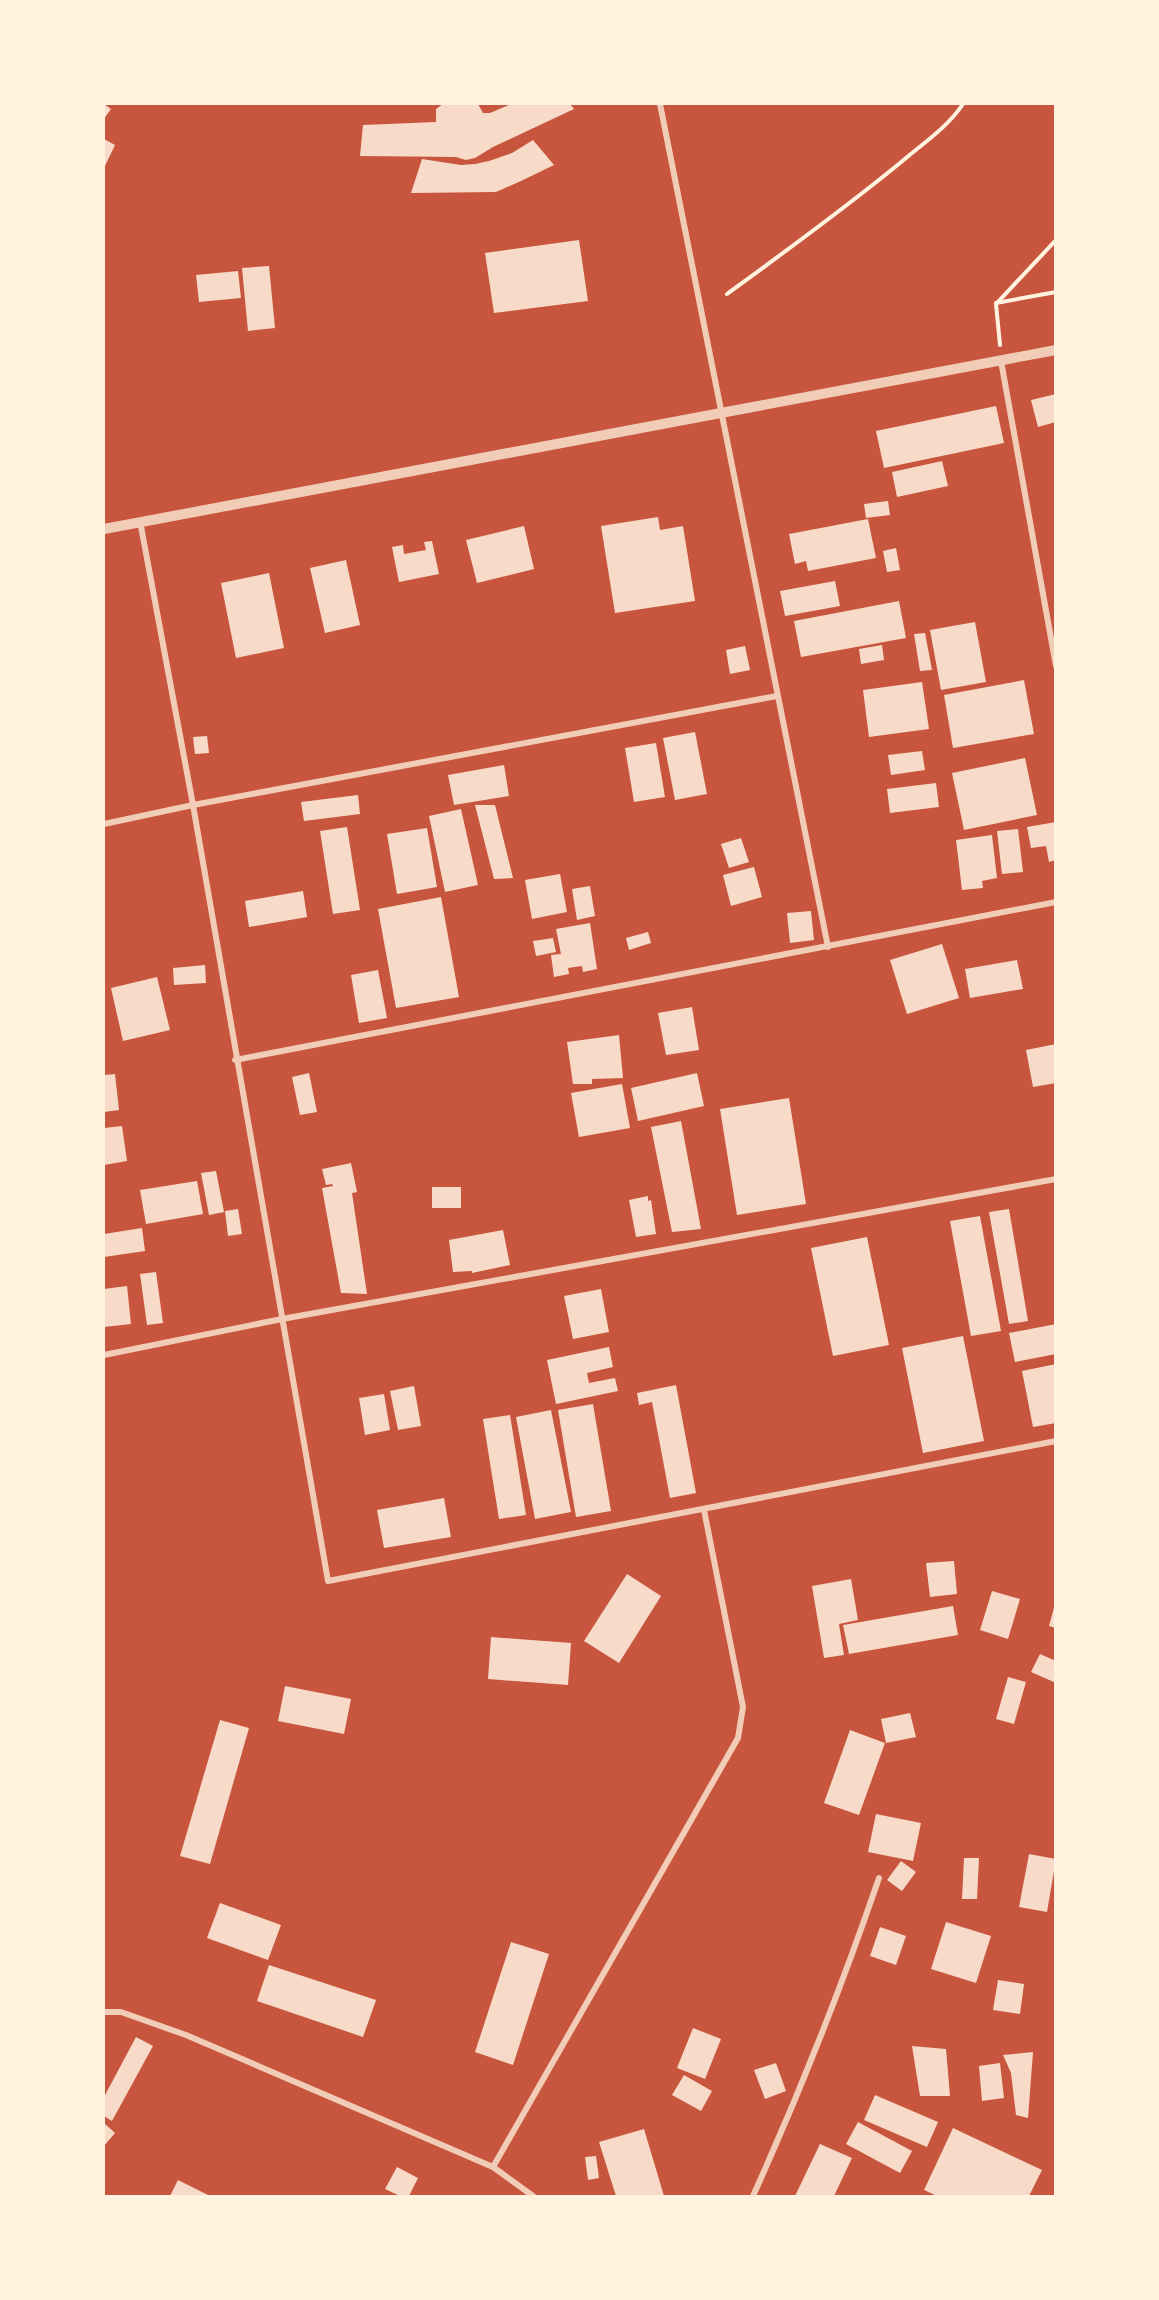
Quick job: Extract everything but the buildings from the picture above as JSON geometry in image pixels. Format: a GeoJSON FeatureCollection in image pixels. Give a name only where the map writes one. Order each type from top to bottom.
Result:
{"type":"FeatureCollection","features":[{"type":"Feature","properties":{"kind":"street"},"geometry":{"type":"LineString","coordinates":[[660,104],[828,947]]}},
{"type":"Feature","properties":{"kind":"street"},"geometry":{"type":"LineString","coordinates":[[104,529],[1056,350]]}},
{"type":"Feature","properties":{"kind":"street"},"geometry":{"type":"LineString","coordinates":[[1001,361],[1056,666]]}},
{"type":"Feature","properties":{"kind":"street"},"geometry":{"type":"LineString","coordinates":[[140,521],[193,805],[328,1581],[1056,1441]]}},
{"type":"Feature","properties":{"kind":"street"},"geometry":{"type":"LineString","coordinates":[[104,824],[193,805],[777,696]]}},
{"type":"Feature","properties":{"kind":"street"},"geometry":{"type":"LineString","coordinates":[[236,1060],[1056,902]]}},
{"type":"Feature","properties":{"kind":"street"},"geometry":{"type":"LineString","coordinates":[[104,1355],[282,1319],[1056,1179]]}},
{"type":"Feature","properties":{"kind":"street"},"geometry":{"type":"LineString","coordinates":[[493,2167],[738,1738],[743,1707],[704,1510]]}},
{"type":"Feature","properties":{"kind":"street"},"geometry":{"type":"LineString","coordinates":[[753,2196],[801,2088],[851,1959],[879,1878]]}},
{"type":"Feature","properties":{"kind":"street"},"geometry":{"type":"LineString","coordinates":[[104,2012],[121,2012],[186,2035],[493,2167],[533,2196]]}},
{"type":"Feature","properties":{"kind":"path"},"geometry":{"type":"LineString","coordinates":[[727,294],[793,246],[936,134],[955,116],[963,104]]}},
{"type":"Feature","properties":{"kind":"path"},"geometry":{"type":"LineString","coordinates":[[1001,361],[996,304],[1056,240]]}},
{"type":"Feature","properties":{"kind":"path"},"geometry":{"type":"LineString","coordinates":[[996,304],[1056,292]]}}]}
